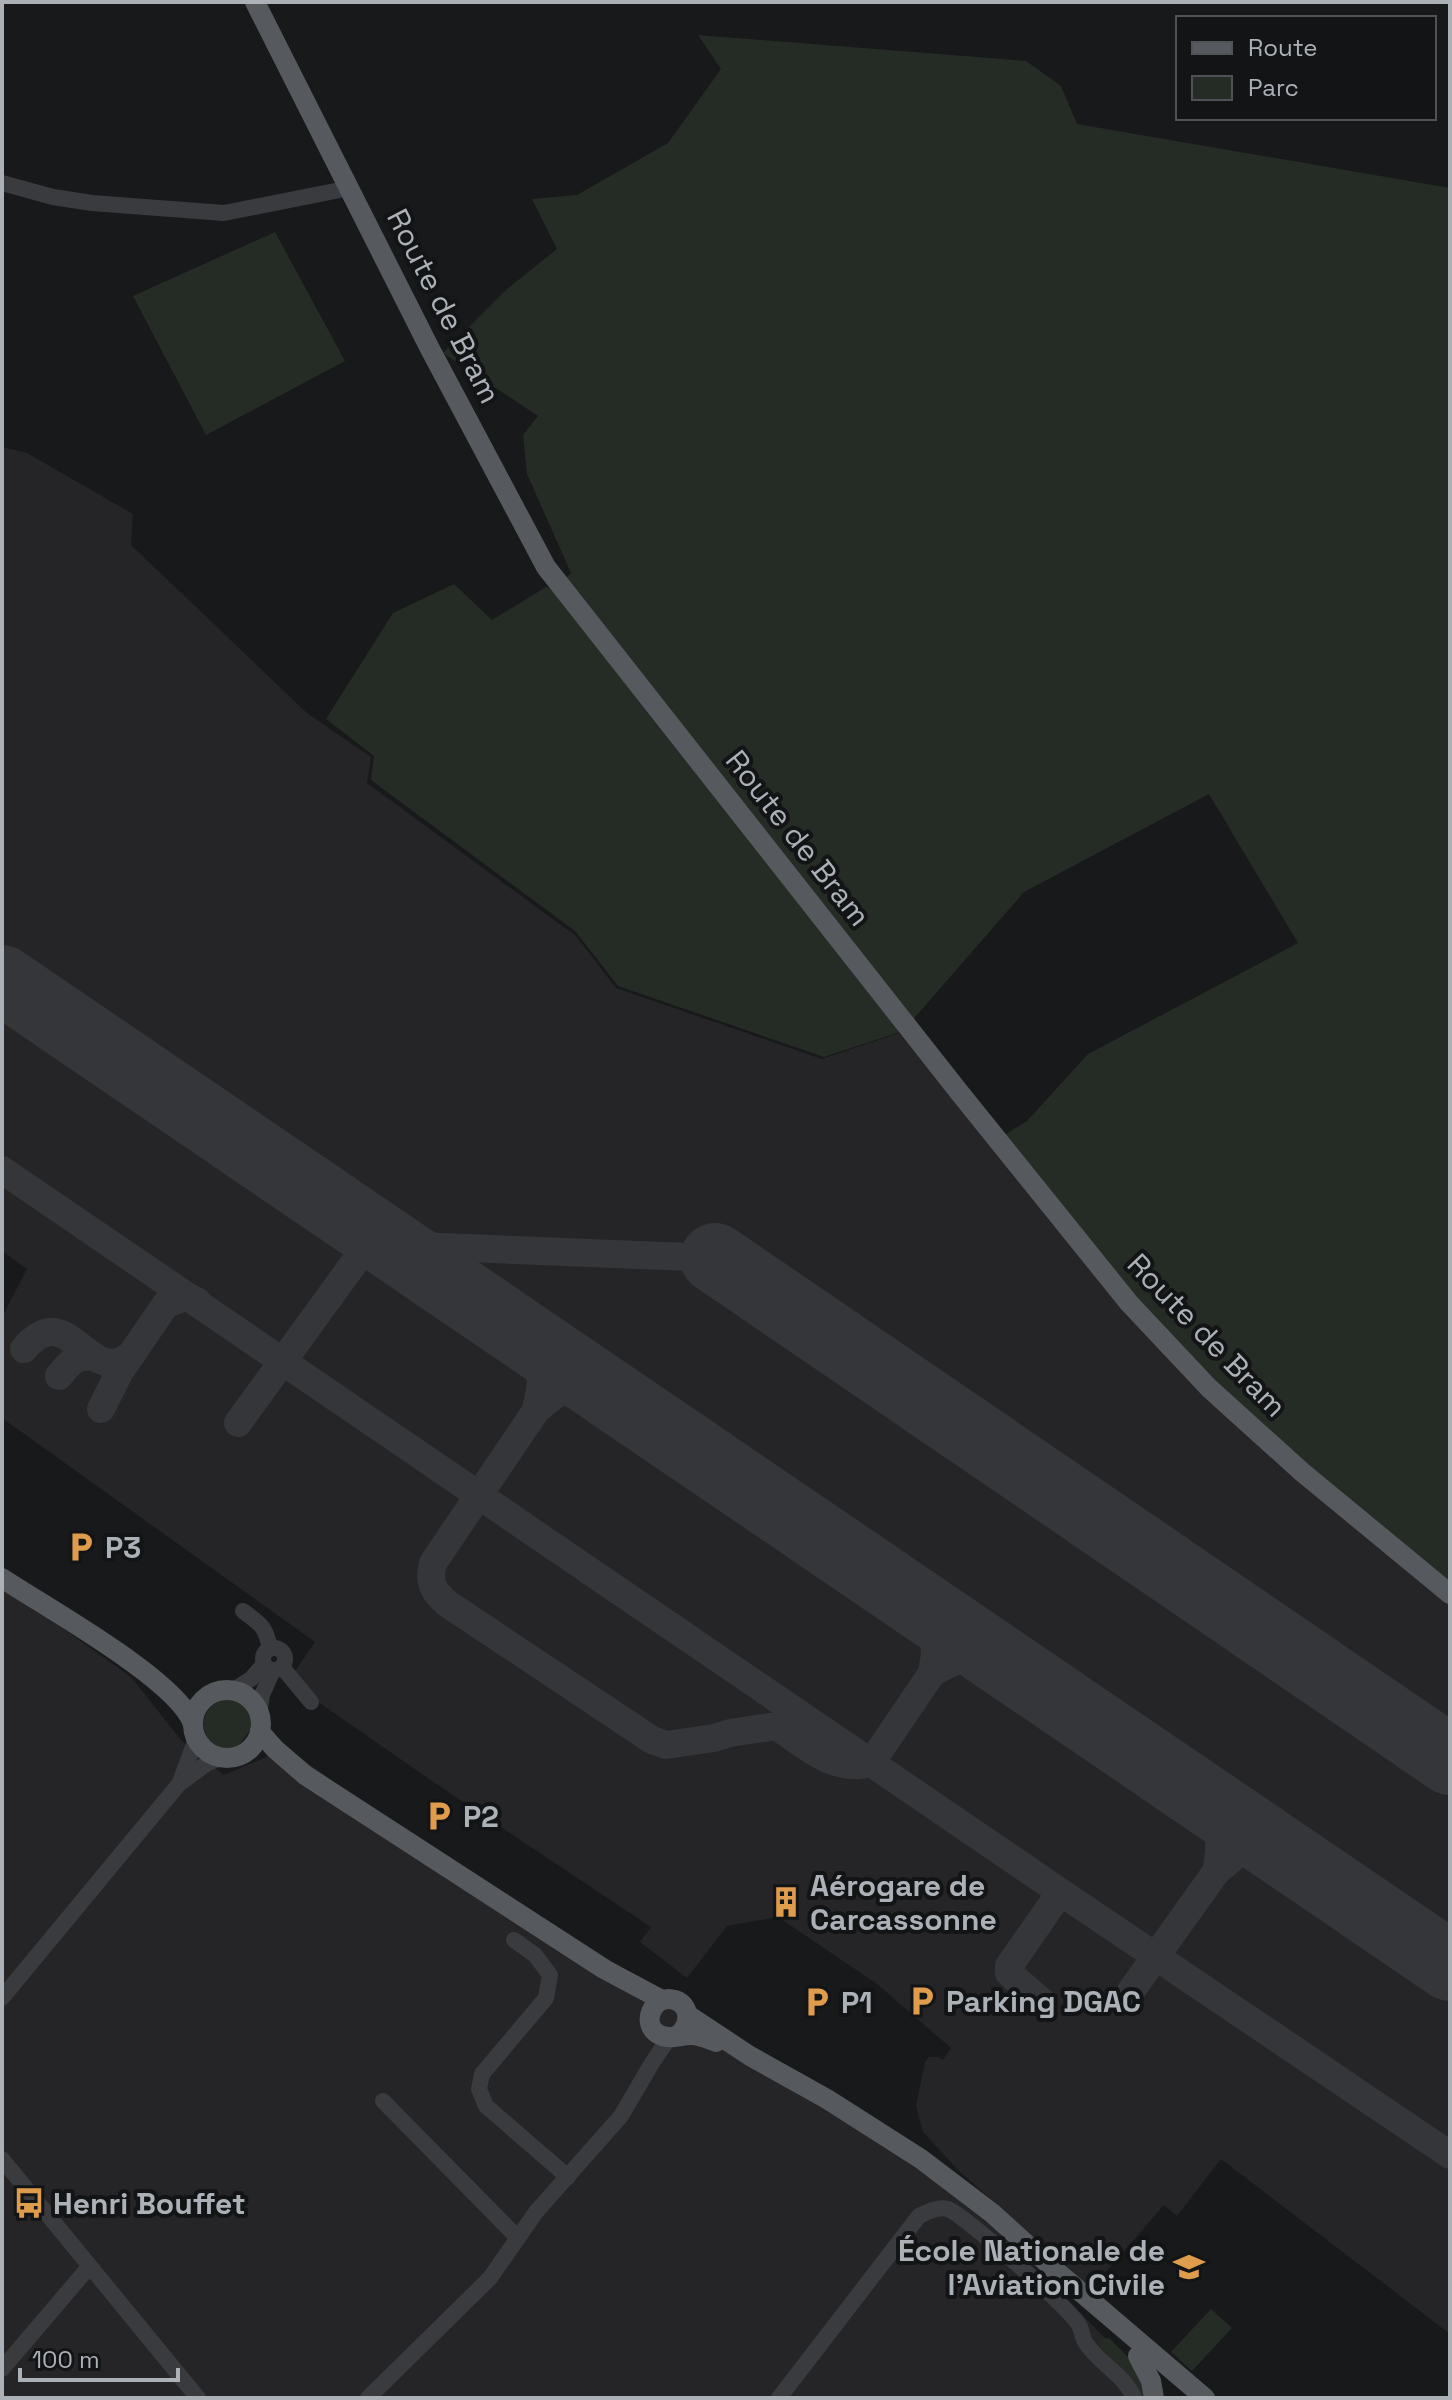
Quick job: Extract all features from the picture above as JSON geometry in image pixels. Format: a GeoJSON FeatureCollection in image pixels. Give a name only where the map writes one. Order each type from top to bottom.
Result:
{"type":"FeatureCollection","features":[{"type":"Feature","properties":{"kind":"main road","name":"Route de Bram"},"geometry":{"type":"LineString","coordinates":[[255,2],[429,347],[550,573],[1129,1303],[1209,1388],[1302,1472],[1450,1594]]}},
{"type":"Feature","properties":{"kind":"main road"},"geometry":{"type":"LineString","coordinates":[[2,1578],[138,1666],[171,1693],[190,1715],[202,1748],[220,1758],[238,1757],[252,1747],[260,1723]]}},
{"type":"Feature","properties":{"kind":"main road"},"geometry":{"type":"LineString","coordinates":[[138,1666],[196,1694],[232,1691],[249,1699],[275,1749],[305,1775],[604,1969],[663,2024],[750,2056]]}},
{"type":"Feature","properties":{"kind":"main road"},"geometry":{"type":"LineString","coordinates":[[194,1732],[198,1707],[211,1694]]}},
{"type":"Feature","properties":{"kind":"main road"},"geometry":{"type":"LineString","coordinates":[[246,1753],[263,1756],[305,1775]]}},
{"type":"Feature","properties":{"kind":"main road"},"geometry":{"type":"LineString","coordinates":[[663,2024],[668,1999],[679,2002],[688,2015],[750,2056],[827,2099],[921,2159],[992,2213],[1205,2398]]}},
{"type":"Feature","properties":{"kind":"main road"},"geometry":{"type":"LineString","coordinates":[[663,2024],[686,2027],[688,2015]]}},
{"type":"Feature","properties":{"kind":"main road"},"geometry":{"type":"LineString","coordinates":[[1055,2270],[1138,2356],[1190,2398]]}},
{"type":"Feature","properties":{"kind":"main road"},"geometry":{"type":"LineString","coordinates":[[1138,2356],[1151,2381],[1154,2398]]}},
{"type":"Feature","properties":{"kind":"street"},"geometry":{"type":"LineString","coordinates":[[2,183],[53,197],[92,203],[224,213],[350,188]]}},
{"type":"Feature","properties":{"kind":"street"},"geometry":{"type":"LineString","coordinates":[[243,1611],[268,1633],[272,1662],[262,1695],[260,1723]]}},
{"type":"Feature","properties":{"kind":"street"},"geometry":{"type":"LineString","coordinates":[[232,1691],[272,1662]]}},
{"type":"Feature","properties":{"kind":"street"},"geometry":{"type":"LineString","coordinates":[[272,1662],[311,1702]]}},
{"type":"Feature","properties":{"kind":"street"},"geometry":{"type":"LineString","coordinates":[[179,1784],[194,1732]]}},
{"type":"Feature","properties":{"kind":"street"},"geometry":{"type":"LineString","coordinates":[[2,1998],[179,1784],[206,1764],[220,1758]]}},
{"type":"Feature","properties":{"kind":"street"},"geometry":{"type":"LineString","coordinates":[[514,1940],[535,1955],[550,1975],[546,1998],[482,2074],[479,2089],[486,2106],[568,2177]]}},
{"type":"Feature","properties":{"kind":"street"},"geometry":{"type":"LineString","coordinates":[[368,2398],[490,2278],[536,2212],[621,2116],[652,2063],[663,2024]]}},
{"type":"Feature","properties":{"kind":"street"},"geometry":{"type":"LineString","coordinates":[[383,2101],[518,2238]]}},
{"type":"Feature","properties":{"kind":"street"},"geometry":{"type":"LineString","coordinates":[[2,2159],[198,2398]]}},
{"type":"Feature","properties":{"kind":"street"},"geometry":{"type":"LineString","coordinates":[[779,2398],[919,2216],[931,2210],[948,2209],[1028,2274],[1079,2325],[1084,2341],[1134,2398]]}},
{"type":"Feature","properties":{"kind":"street"},"geometry":{"type":"LineString","coordinates":[[2,2369],[89,2267]]}},
{"type":"Feature","properties":{"kind":"shaded area"},"geometry":{"type":"Polygon","coordinates":[[[2,447],[27,453],[133,514],[131,545],[307,713],[371,757],[367,783],[576,936],[616,988],[822,1059],[899,1033],[990,1144],[1252,1439],[1450,1604],[1450,2334],[1221,2159],[1177,2216],[1164,2205],[1091,2289],[958,2170],[923,2132],[916,2106],[925,2062],[929,2057],[943,2060],[951,2048],[877,1984],[778,1917],[727,1926],[687,1978],[640,1942],[651,1927],[288,1681],[315,1642],[2,1418],[2,1317],[27,1269],[2,1251],[2,447]]]}},
{"type":"Feature","properties":{"kind":"shaded area"},"geometry":{"type":"Polygon","coordinates":[[[2,1585],[131,1677],[181,1740],[224,1775],[287,1748],[352,1795],[632,1974],[910,2143],[1165,2398],[2,2398],[2,1585]]]}},
{"type":"Feature","properties":{"kind":"green space"},"geometry":{"type":"Polygon","coordinates":[[[698,35],[1026,61],[1061,86],[1077,124],[1450,188],[1450,1604],[1252,1439],[990,1144],[1027,1121],[1088,1054],[1298,943],[1209,794],[1024,892],[903,1031],[824,1057],[618,986],[575,931],[371,780],[374,756],[326,719],[393,613],[454,584],[492,620],[546,587],[552,590],[571,573],[527,474],[523,435],[538,416],[443,353],[507,289],[557,249],[532,199],[577,195],[668,143],[721,69],[698,35]]]}},
{"type":"Feature","properties":{"kind":"green space"},"geometry":{"type":"Polygon","coordinates":[[[275,232],[345,361],[206,435],[133,296],[275,232]]]}},
{"type":"Feature","properties":{"kind":"green space"},"geometry":{"type":"Polygon","coordinates":[[[231,1698],[248,1706],[256,1723],[234,1751],[222,1750],[211,1744],[204,1729],[209,1709],[231,1698]]]}},
{"type":"Feature","properties":{"kind":"green space"},"geometry":{"type":"Polygon","coordinates":[[[1211,2309],[1232,2328],[1192,2371],[1171,2352],[1211,2309]]]}},
{"type":"Feature","properties":{"kind":"green space"},"geometry":{"type":"Polygon","coordinates":[[[1109,2338],[1129,2358],[1151,2398],[1142,2398],[1131,2378],[1099,2345],[1101,2339],[1109,2338]]]}},
{"type":"Feature","properties":{"kind":"taxiway"},"geometry":{"type":"LineString","coordinates":[[2,1170],[1450,2155]]}},
{"type":"Feature","properties":{"kind":"taxiway"},"geometry":{"type":"LineString","coordinates":[[351,1217],[362,1239],[357,1259]]}},
{"type":"Feature","properties":{"kind":"taxiway"},"geometry":{"type":"LineString","coordinates":[[238,1423],[357,1259],[373,1247],[392,1245],[715,1258]]}},
{"type":"Feature","properties":{"kind":"taxiway"},"geometry":{"type":"LineString","coordinates":[[101,1409],[120,1371],[166,1304],[185,1297],[197,1301]]}},
{"type":"Feature","properties":{"kind":"taxiway"},"geometry":{"type":"LineString","coordinates":[[24,1349],[40,1335],[54,1332],[103,1361],[117,1362],[132,1354]]}},
{"type":"Feature","properties":{"kind":"taxiway"},"geometry":{"type":"LineString","coordinates":[[522,1333],[535,1353],[540,1370],[535,1412]]}},
{"type":"Feature","properties":{"kind":"taxiway"},"geometry":{"type":"LineString","coordinates":[[59,1376],[74,1360],[95,1357]]}},
{"type":"Feature","properties":{"kind":"taxiway"},"geometry":{"type":"LineString","coordinates":[[610,1393],[587,1387],[569,1389],[535,1412],[433,1563],[433,1586],[448,1604],[652,1740],[666,1745],[777,1726],[821,1756],[858,1765],[871,1763],[932,1673],[935,1654],[933,1629],[917,1602]]}},
{"type":"Feature","properties":{"kind":"taxiway"},"geometry":{"type":"LineString","coordinates":[[932,1673],[965,1659],[1001,1660]]}},
{"type":"Feature","properties":{"kind":"taxiway"},"geometry":{"type":"LineString","coordinates":[[1194,1791],[1217,1828],[1219,1848],[1216,1872]]}},
{"type":"Feature","properties":{"kind":"taxiway"},"geometry":{"type":"LineString","coordinates":[[1131,1991],[1216,1872],[1245,1851],[1257,1849],[1290,1857]]}},
{"type":"Feature","properties":{"kind":"taxiway"},"geometry":{"type":"LineString","coordinates":[[1042,2002],[1009,1973],[1009,1966],[1055,1900],[1053,1887]]}},
{"type":"Feature","properties":{"kind":"runway"},"geometry":{"type":"LineString","coordinates":[[2,980],[1450,1966]]}},
{"type":"Feature","properties":{"kind":"runway"},"geometry":{"type":"LineString","coordinates":[[715,1258],[1450,1760]]}},
{"type":"Feature","properties":{"kind":"place","name":"P3"},"geometry":{"type":"Point","coordinates":[81,1547]}},
{"type":"Feature","properties":{"kind":"place","name":"P2"},"geometry":{"type":"Point","coordinates":[439,1816]}},
{"type":"Feature","properties":{"kind":"place","name":"Aérogare de Carcassonne"},"geometry":{"type":"Point","coordinates":[786,1902]}},
{"type":"Feature","properties":{"kind":"place","name":"Parking DGAC"},"geometry":{"type":"Point","coordinates":[922,2001]}},
{"type":"Feature","properties":{"kind":"place","name":"P1"},"geometry":{"type":"Point","coordinates":[817,2002]}},
{"type":"Feature","properties":{"kind":"place","name":"Henri Bouffet"},"geometry":{"type":"Point","coordinates":[29,2203]}},
{"type":"Feature","properties":{"kind":"place","name":"École Nationale de l'Aviation Civile"},"geometry":{"type":"Point","coordinates":[1189,2267]}}]}
